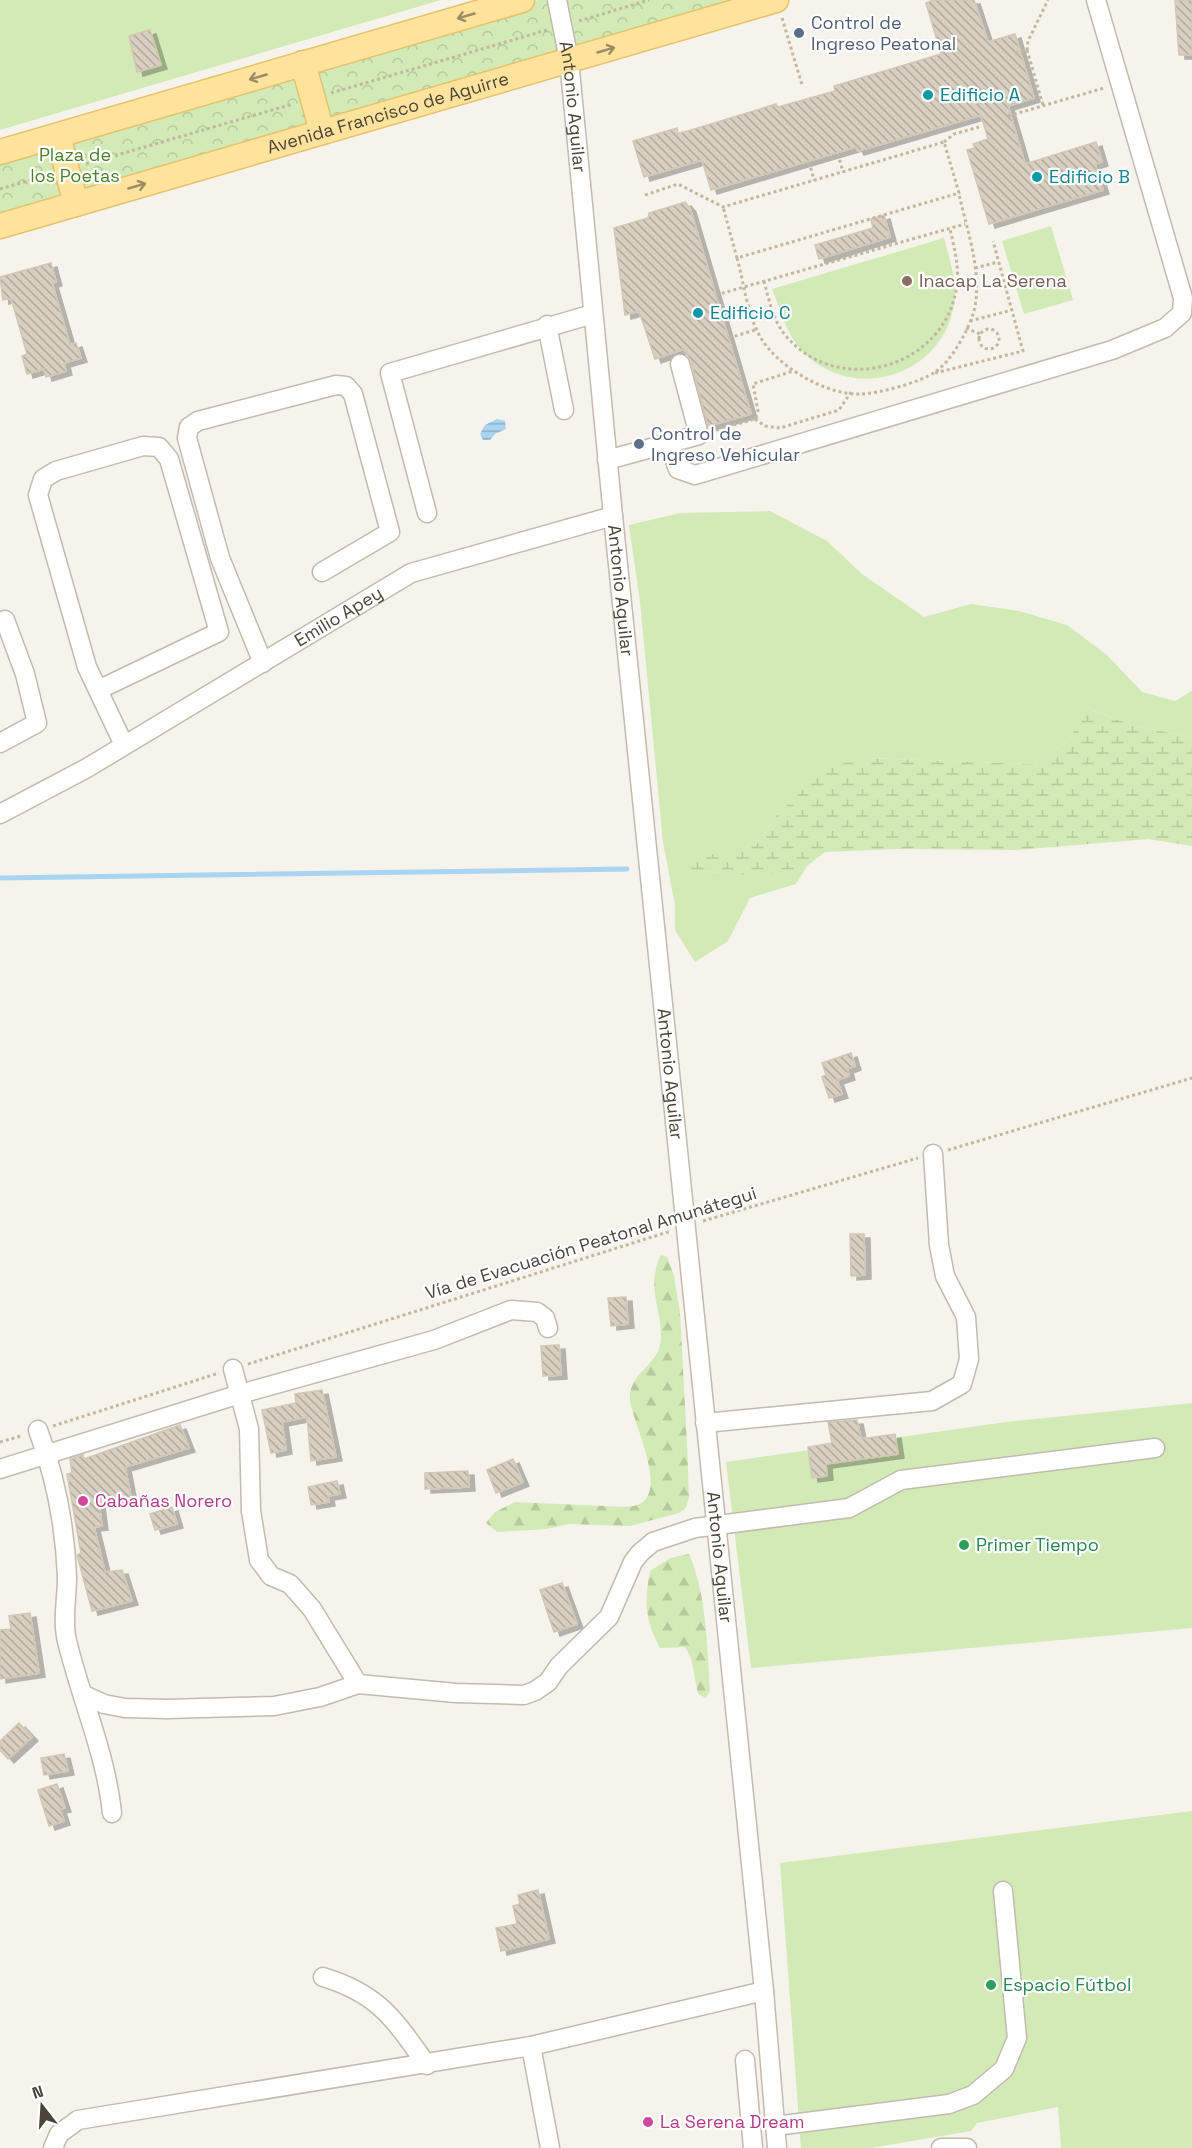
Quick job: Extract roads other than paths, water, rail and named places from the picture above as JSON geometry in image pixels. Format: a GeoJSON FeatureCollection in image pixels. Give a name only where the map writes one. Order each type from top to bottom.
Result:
{"type":"FeatureCollection","features":[{"type":"Feature","properties":{"kind":"main road"},"geometry":{"type":"LineString","coordinates":[[0,152],[522,0]]}},
{"type":"Feature","properties":{"kind":"main road","name":"Avenida Francisco de Aguirre"},"geometry":{"type":"LineString","coordinates":[[0,226],[569,60],[778,5]]}},
{"type":"Feature","properties":{"kind":"main road"},"geometry":{"type":"LineString","coordinates":[[303,63],[322,132]]}},
{"type":"Feature","properties":{"kind":"main road"},"geometry":{"type":"LineString","coordinates":[[58,136],[76,204]]}},
{"type":"Feature","properties":{"kind":"street","name":"Antonio Aguilar"},"geometry":{"type":"LineString","coordinates":[[557,0],[569,60],[607,460],[764,1990],[777,2148]]}},
{"type":"Feature","properties":{"kind":"street"},"geometry":{"type":"LineString","coordinates":[[669,443],[678,469],[695,475],[1112,350],[1165,328],[1182,313],[1183,298],[1096,0]]}},
{"type":"Feature","properties":{"kind":"street"},"geometry":{"type":"LineString","coordinates":[[427,513],[390,373],[547,325],[593,314]]}},
{"type":"Feature","properties":{"kind":"street"},"geometry":{"type":"LineString","coordinates":[[547,325],[564,410]]}},
{"type":"Feature","properties":{"kind":"street"},"geometry":{"type":"LineString","coordinates":[[607,460],[699,435],[680,364]]}},
{"type":"Feature","properties":{"kind":"street"},"geometry":{"type":"LineString","coordinates":[[263,663],[220,558],[187,438],[189,427],[198,421],[336,385],[346,386],[352,394],[390,532],[322,572]]}},
{"type":"Feature","properties":{"kind":"street"},"geometry":{"type":"LineString","coordinates":[[98,690],[219,632],[169,459],[159,447],[142,446],[56,471],[43,478],[38,495],[87,666],[98,690],[124,745]]}},
{"type":"Feature","properties":{"kind":"street","name":"Emilio Apey"},"geometry":{"type":"LineString","coordinates":[[0,814],[87,768],[411,573],[613,516]]}},
{"type":"Feature","properties":{"kind":"street"},"geometry":{"type":"LineString","coordinates":[[0,743],[37,723],[25,674],[7,619]]}},
{"type":"Feature","properties":{"kind":"street"},"geometry":{"type":"LineString","coordinates":[[705,1423],[932,1401],[962,1384],[969,1359],[966,1317],[945,1276],[939,1245],[933,1154]]}},
{"type":"Feature","properties":{"kind":"street"},"geometry":{"type":"LineString","coordinates":[[0,1469],[48,1456],[240,1394],[434,1340],[476,1321],[512,1310],[537,1312],[545,1318],[548,1328]]}},
{"type":"Feature","properties":{"kind":"street"},"geometry":{"type":"LineString","coordinates":[[233,1369],[249,1429],[251,1511],[259,1560],[271,1576],[290,1584],[312,1609],[357,1684]]}},
{"type":"Feature","properties":{"kind":"street"},"geometry":{"type":"LineString","coordinates":[[38,1430],[54,1473],[63,1528],[67,1577],[66,1639],[96,1743],[109,1777],[112,1813]]}},
{"type":"Feature","properties":{"kind":"street"},"geometry":{"type":"LineString","coordinates":[[84,1695],[104,1704],[125,1708],[230,1708],[274,1706],[320,1697],[357,1684],[507,1696],[535,1691],[548,1682],[574,1649],[588,1640],[609,1617],[624,1580],[640,1552],[653,1542],[695,1528],[849,1508],[901,1480],[1155,1448]]}},
{"type":"Feature","properties":{"kind":"street"},"geometry":{"type":"LineString","coordinates":[[775,2126],[949,2104],[973,2095],[1004,2069],[1017,2038],[1003,1891]]}},
{"type":"Feature","properties":{"kind":"street"},"geometry":{"type":"LineString","coordinates":[[323,1977],[351,1985],[381,2005],[427,2065]]}},
{"type":"Feature","properties":{"kind":"street"},"geometry":{"type":"LineString","coordinates":[[53,2146],[65,2128],[78,2120],[427,2065],[531,2046],[764,1990]]}},
{"type":"Feature","properties":{"kind":"street"},"geometry":{"type":"LineString","coordinates":[[531,2046],[550,2148]]}},
{"type":"Feature","properties":{"kind":"street"},"geometry":{"type":"LineString","coordinates":[[745,2060],[753,2148]]}},
{"type":"Feature","properties":{"kind":"street"},"geometry":{"type":"LineString","coordinates":[[941,2148],[967,2148]]}},
{"type":"Feature","properties":{"kind":"water"},"geometry":{"type":"Polygon","coordinates":[[[497,419],[505,421],[506,429],[495,434],[490,440],[483,440],[480,434],[485,425],[497,419]]]}},
{"type":"Feature","properties":{"kind":"waterway"},"geometry":{"type":"LineString","coordinates":[[0,878],[627,869]]}},
{"type":"Feature","properties":{"kind":"place","name":"Control de Ingreso Peatonal"},"geometry":{"type":"Point","coordinates":[799,33]}},
{"type":"Feature","properties":{"kind":"place","name":"Edificio A"},"geometry":{"type":"Point","coordinates":[928,95]}},
{"type":"Feature","properties":{"kind":"place","name":"Edificio B"},"geometry":{"type":"Point","coordinates":[1037,177]}},
{"type":"Feature","properties":{"kind":"place","name":"Inacap La Serena"},"geometry":{"type":"Point","coordinates":[907,281]}},
{"type":"Feature","properties":{"kind":"place","name":"Edificio C"},"geometry":{"type":"Point","coordinates":[698,313]}},
{"type":"Feature","properties":{"kind":"place","name":"Control de Ingreso Vehicular"},"geometry":{"type":"Point","coordinates":[639,444]}},
{"type":"Feature","properties":{"kind":"place","name":"Cabañas Norero"},"geometry":{"type":"Point","coordinates":[83,1501]}},
{"type":"Feature","properties":{"kind":"place","name":"Primer Tiempo"},"geometry":{"type":"Point","coordinates":[964,1545]}},
{"type":"Feature","properties":{"kind":"place","name":"Espacio Fútbol"},"geometry":{"type":"Point","coordinates":[991,1985]}},
{"type":"Feature","properties":{"kind":"place","name":"La Serena Dream"},"geometry":{"type":"Point","coordinates":[648,2122]}},
{"type":"Feature","properties":{"kind":"park label","name":"Plaza de los Poetas"},"geometry":{"type":"Point","coordinates":[75,165]}}]}
